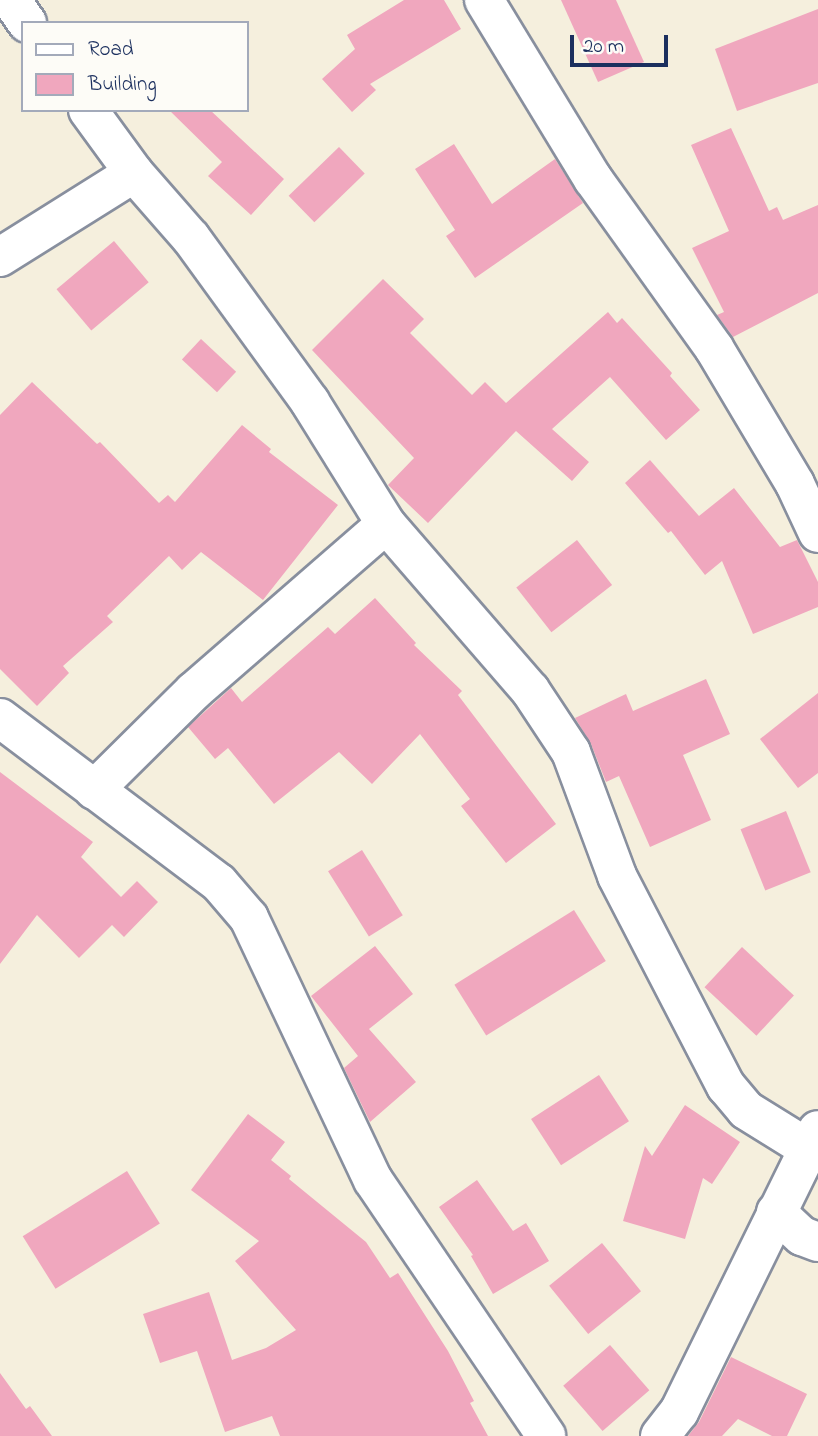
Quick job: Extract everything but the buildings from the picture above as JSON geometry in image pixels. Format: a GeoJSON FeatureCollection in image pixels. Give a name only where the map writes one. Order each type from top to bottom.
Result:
{"type":"FeatureCollection","features":[{"type":"Feature","properties":{"kind":"street"},"geometry":{"type":"LineString","coordinates":[[11,0],[26,21]]}},
{"type":"Feature","properties":{"kind":"street"},"geometry":{"type":"LineString","coordinates":[[484,0],[593,179],[714,348],[795,484],[818,533]]}},
{"type":"Feature","properties":{"kind":"street"},"geometry":{"type":"LineString","coordinates":[[89,112],[134,173],[191,238],[303,391],[386,524],[530,690],[571,752],[617,876],[726,1086],[746,1110],[813,1139],[789,1232],[678,1412],[660,1436]]}},
{"type":"Feature","properties":{"kind":"street"},"geometry":{"type":"LineString","coordinates":[[0,257],[134,173]]}},
{"type":"Feature","properties":{"kind":"street"},"geometry":{"type":"LineString","coordinates":[[94,790],[194,691],[386,524]]}},
{"type":"Feature","properties":{"kind":"street"},"geometry":{"type":"LineString","coordinates":[[0,718],[219,883],[249,918],[373,1180],[546,1436]]}}]}
